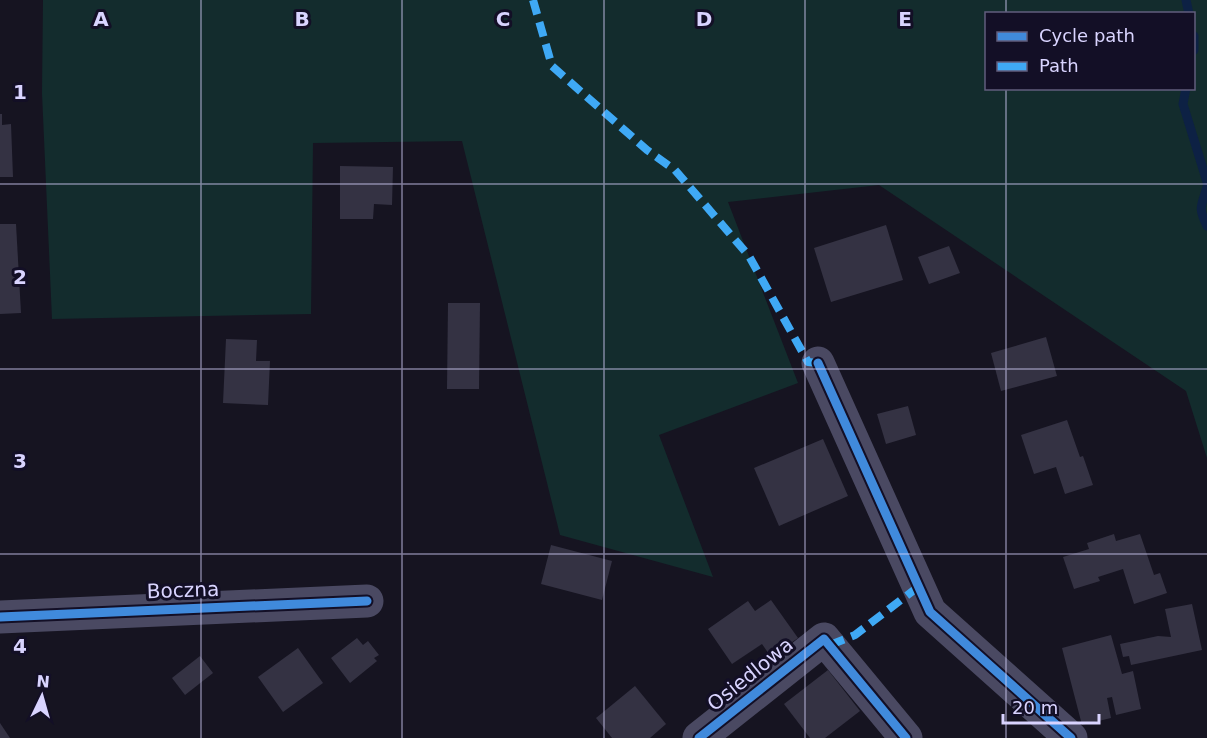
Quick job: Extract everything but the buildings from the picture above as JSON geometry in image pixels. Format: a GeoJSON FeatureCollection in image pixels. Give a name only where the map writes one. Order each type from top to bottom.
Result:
{"type":"FeatureCollection","features":[{"type":"Feature","properties":{"kind":"street"},"geometry":{"type":"LineString","coordinates":[[818,363],[930,612],[1071,738]]}},
{"type":"Feature","properties":{"kind":"street","name":"Boczna"},"geometry":{"type":"LineString","coordinates":[[0,616],[367,601]]}},
{"type":"Feature","properties":{"kind":"street","name":"Osiedlowa"},"geometry":{"type":"LineString","coordinates":[[699,738],[824,639],[906,738]]}},
{"type":"Feature","properties":{"kind":"green space"},"geometry":{"type":"Polygon","coordinates":[[[43,0],[1207,0],[1207,458],[1186,391],[879,185],[728,202],[798,383],[659,435],[713,577],[560,535],[462,141],[313,143],[311,314],[52,319],[42,93],[43,0]]]}},
{"type":"Feature","properties":{"kind":"waterway"},"geometry":{"type":"LineString","coordinates":[[1186,0],[1189,12]]}},
{"type":"Feature","properties":{"kind":"waterway"},"geometry":{"type":"LineString","coordinates":[[1186,90],[1183,104],[1207,182]]}},
{"type":"Feature","properties":{"kind":"waterway"},"geometry":{"type":"LineString","coordinates":[[1207,187],[1201,210],[1207,226]]}},
{"type":"Feature","properties":{"kind":"marked path"},"geometry":{"type":"LineString","coordinates":[[533,0],[552,66],[647,150],[675,170],[749,256],[808,362],[818,363]]}},
{"type":"Feature","properties":{"kind":"marked path"},"geometry":{"type":"LineString","coordinates":[[830,645],[855,635],[918,587]]}},
{"type":"Feature","properties":{"kind":"cycle path"},"geometry":{"type":"LineString","coordinates":[[818,363],[930,612],[1071,738]]}},
{"type":"Feature","properties":{"kind":"cycle path"},"geometry":{"type":"LineString","coordinates":[[0,617],[367,601]]}},
{"type":"Feature","properties":{"kind":"cycle path"},"geometry":{"type":"LineString","coordinates":[[699,738],[824,639],[906,738]]}}]}
